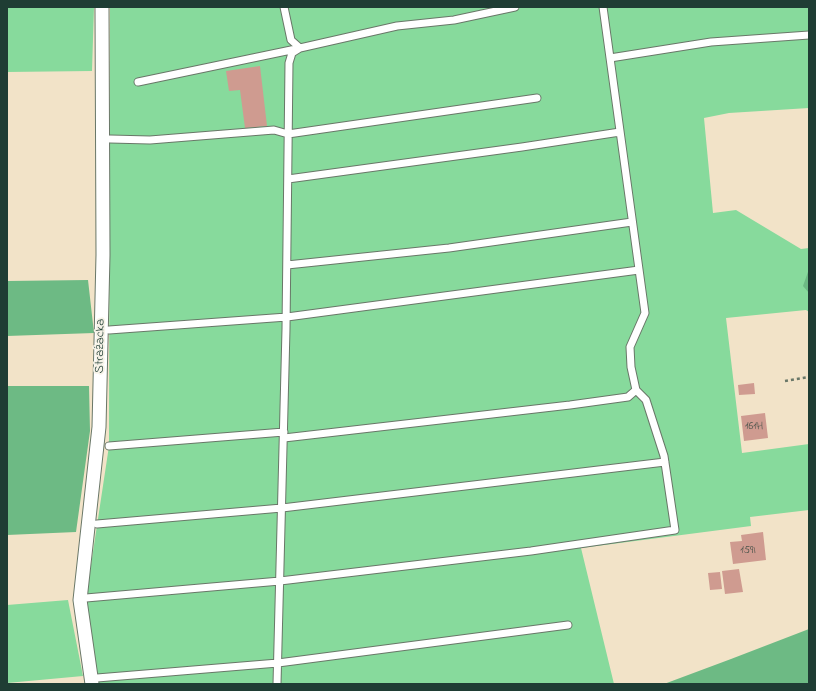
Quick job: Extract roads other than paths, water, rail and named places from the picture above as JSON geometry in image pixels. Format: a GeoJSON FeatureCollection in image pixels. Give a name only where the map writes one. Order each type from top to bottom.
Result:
{"type":"FeatureCollection","features":[{"type":"Feature","properties":{"kind":"street","name":"Strażacka"},"geometry":{"type":"LineString","coordinates":[[94,681],[80,600],[99,427],[103,255],[102,7]]}},
{"type":"Feature","properties":{"kind":"lane"},"geometry":{"type":"LineString","coordinates":[[284,7],[291,40],[300,48]]}},
{"type":"Feature","properties":{"kind":"lane"},"geometry":{"type":"LineString","coordinates":[[138,82],[397,26],[454,20],[515,7]]}},
{"type":"Feature","properties":{"kind":"lane"},"geometry":{"type":"LineString","coordinates":[[86,598],[280,581],[539,550],[675,530],[665,462],[646,400],[636,390],[631,367],[630,347],[645,313],[603,7]]}},
{"type":"Feature","properties":{"kind":"lane"},"geometry":{"type":"LineString","coordinates":[[610,58],[711,42],[809,36]]}},
{"type":"Feature","properties":{"kind":"lane"},"geometry":{"type":"LineString","coordinates":[[277,684],[287,317],[289,63],[292,53],[300,48]]}},
{"type":"Feature","properties":{"kind":"lane"},"geometry":{"type":"LineString","coordinates":[[110,139],[150,140],[274,130],[288,134],[537,98]]}},
{"type":"Feature","properties":{"kind":"lane"},"geometry":{"type":"LineString","coordinates":[[288,179],[620,132]]}},
{"type":"Feature","properties":{"kind":"lane"},"geometry":{"type":"LineString","coordinates":[[287,265],[449,248],[632,222]]}},
{"type":"Feature","properties":{"kind":"lane"},"geometry":{"type":"LineString","coordinates":[[109,330],[287,317],[639,270]]}},
{"type":"Feature","properties":{"kind":"lane"},"geometry":{"type":"LineString","coordinates":[[108,446],[284,435],[570,405],[628,397],[636,390]]}},
{"type":"Feature","properties":{"kind":"lane"},"geometry":{"type":"LineString","coordinates":[[97,524],[282,508],[665,462]]}},
{"type":"Feature","properties":{"kind":"lane"},"geometry":{"type":"LineString","coordinates":[[94,681],[278,663],[568,625]]}}]}
